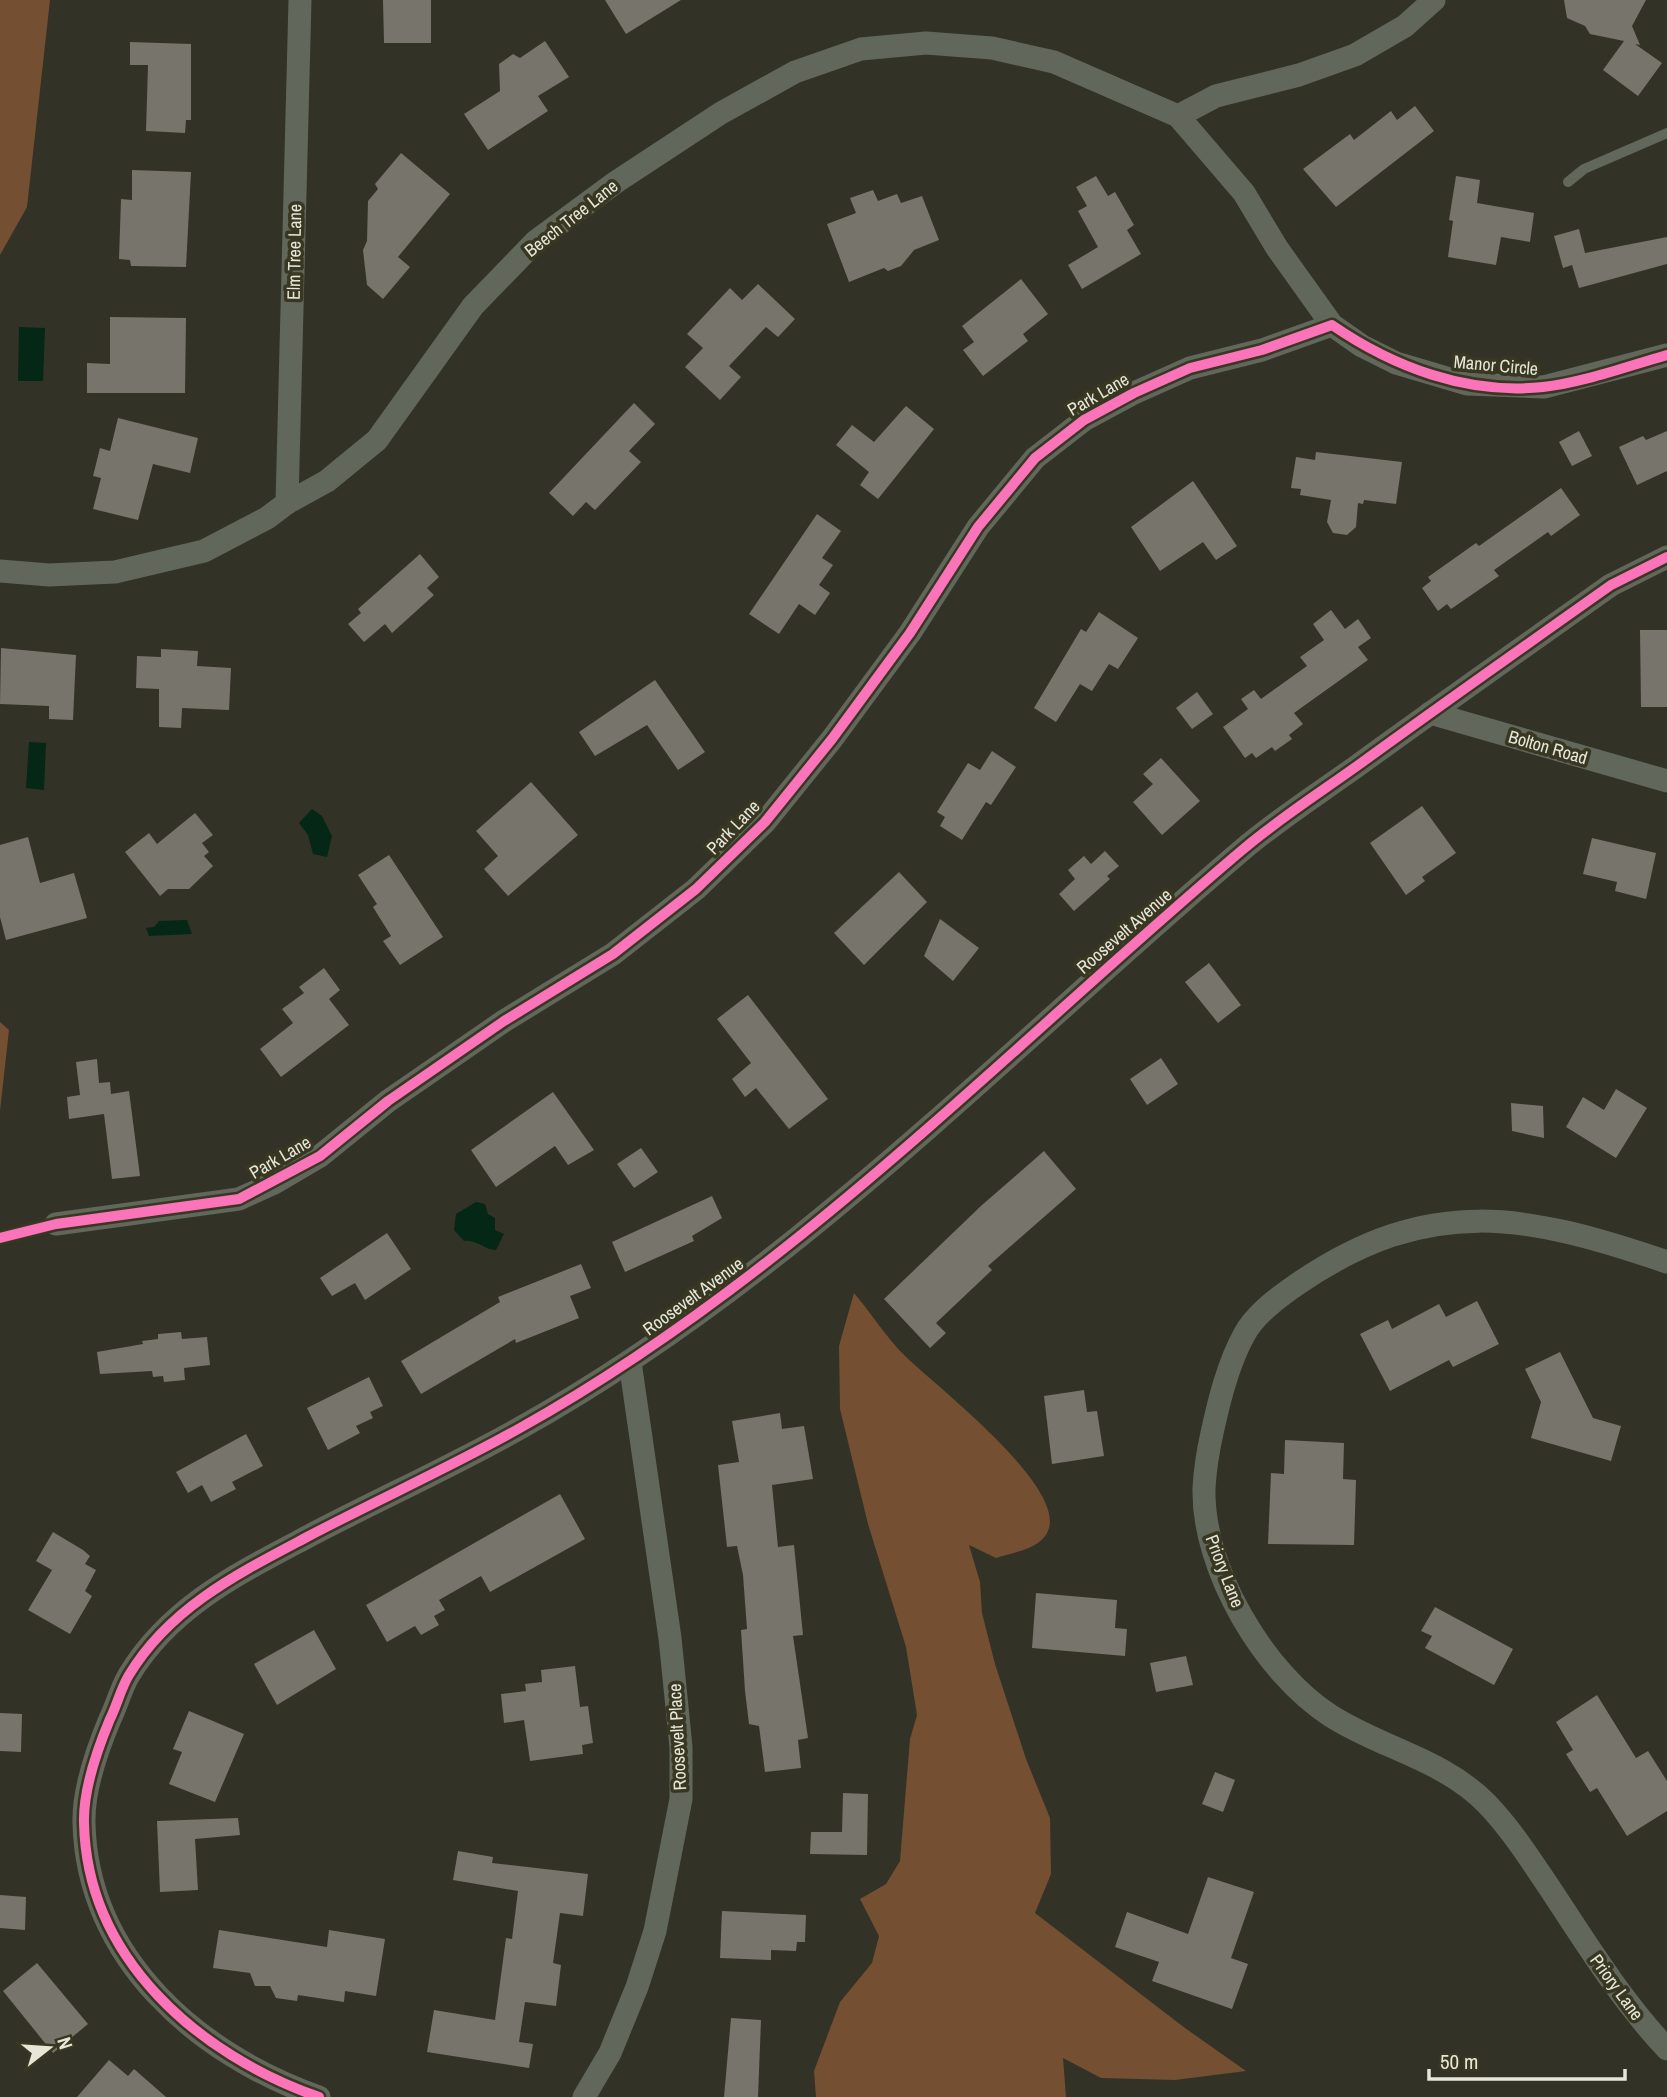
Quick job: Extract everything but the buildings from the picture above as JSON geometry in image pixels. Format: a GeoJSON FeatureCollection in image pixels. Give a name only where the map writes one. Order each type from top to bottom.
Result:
{"type":"FeatureCollection","features":[{"type":"Feature","properties":{"kind":"street","name":"Elm Tree Lane"},"geometry":{"type":"LineString","coordinates":[[287,503],[300,0]]}},
{"type":"Feature","properties":{"kind":"street"},"geometry":{"type":"LineString","coordinates":[[1178,116],[1216,96],[1299,75],[1355,55],[1405,26],[1434,0]]}},
{"type":"Feature","properties":{"kind":"street","name":"Beech Tree Lane"},"geometry":{"type":"LineString","coordinates":[[0,571],[49,575],[115,572],[204,551],[267,518],[287,503],[327,481],[377,440],[473,306],[536,241],[616,182],[686,136],[794,72],[861,49],[926,43],[992,48],[1054,62],[1178,116]]}},
{"type":"Feature","properties":{"kind":"street","name":"Manor Circle"},"geometry":{"type":"LineString","coordinates":[[1178,116],[1244,193],[1277,248],[1332,325],[1362,346],[1396,363],[1467,384],[1544,387],[1667,355]]}},
{"type":"Feature","properties":{"kind":"street","name":"Park Lane"},"geometry":{"type":"LineString","coordinates":[[56,1224],[239,1199],[274,1183],[320,1156],[388,1101],[504,1021],[614,954],[696,889],[765,822],[832,739],[910,634],[978,527],[1035,458],[1084,420],[1134,393],[1190,368],[1262,350],[1332,325]]}},
{"type":"Feature","properties":{"kind":"street","name":"Roosevelt Avenue"},"geometry":{"type":"LineString","coordinates":[[319,2097],[287,2086],[209,2039],[149,1990],[114,1940],[93,1885],[84,1820],[102,1738],[129,1676],[174,1618],[226,1581],[518,1429],[630,1362],[786,1250],[1246,846],[1611,585],[1667,557]]}},
{"type":"Feature","properties":{"kind":"street","name":"Bolton Road"},"geometry":{"type":"LineString","coordinates":[[1430,713],[1667,781]]}},
{"type":"Feature","properties":{"kind":"street","name":"Priory Lane"},"geometry":{"type":"LineString","coordinates":[[1667,1262],[1595,1238],[1502,1220],[1470,1220],[1421,1227],[1365,1245],[1284,1294],[1244,1333],[1216,1417],[1204,1489],[1214,1553],[1244,1621],[1269,1658],[1301,1691],[1331,1716],[1446,1770],[1473,1790],[1495,1813],[1529,1858],[1627,2003],[1667,2049]]}},
{"type":"Feature","properties":{"kind":"street","name":"Roosevelt Place"},"geometry":{"type":"LineString","coordinates":[[584,2097],[610,2053],[641,1976],[655,1931],[681,1799],[681,1748],[670,1638],[630,1362]]}},
{"type":"Feature","properties":{"kind":"lane"},"geometry":{"type":"LineString","coordinates":[[1568,182],[1584,169],[1667,133]]}},
{"type":"Feature","properties":{"kind":"shaded area"},"geometry":{"type":"Polygon","coordinates":[[[0,0],[50,0],[27,207],[0,255],[0,0]]]}},
{"type":"Feature","properties":{"kind":"shaded area"},"geometry":{"type":"Polygon","coordinates":[[[19,327],[45,328],[43,381],[18,381],[19,327]]]}},
{"type":"Feature","properties":{"kind":"shaded area"},"geometry":{"type":"Polygon","coordinates":[[[29,742],[46,743],[44,790],[26,788],[29,742]]]}},
{"type":"Feature","properties":{"kind":"shaded area"},"geometry":{"type":"Polygon","coordinates":[[[312,809],[322,816],[332,836],[327,857],[313,854],[308,835],[299,823],[312,809]]]}},
{"type":"Feature","properties":{"kind":"shaded area"},"geometry":{"type":"Polygon","coordinates":[[[187,920],[192,934],[149,936],[146,928],[154,927],[159,921],[187,920]]]}},
{"type":"Feature","properties":{"kind":"shaded area"},"geometry":{"type":"Polygon","coordinates":[[[0,1022],[9,1030],[0,1111],[0,1022]]]}},
{"type":"Feature","properties":{"kind":"shaded area"},"geometry":{"type":"Polygon","coordinates":[[[476,1202],[485,1204],[488,1214],[495,1218],[495,1230],[504,1234],[496,1250],[464,1241],[454,1230],[456,1214],[476,1202]]]}},
{"type":"Feature","properties":{"kind":"shaded area"},"geometry":{"type":"Polygon","coordinates":[[[854,1293],[905,1356],[994,1436],[1036,1486],[1048,1509],[1049,1528],[1046,1535],[1027,1549],[996,1558],[969,1545],[980,1582],[982,1613],[995,1664],[1026,1759],[1050,1818],[1051,1874],[1035,1913],[1185,2028],[1246,2071],[1175,2080],[1101,2078],[1063,2058],[1066,2097],[816,2097],[814,2071],[840,2002],[872,1963],[879,1936],[860,1899],[886,1884],[900,1861],[910,1739],[917,1715],[906,1647],[868,1524],[840,1409],[839,1346],[854,1293]]]}},
{"type":"Feature","properties":{"kind":"cycle path"},"geometry":{"type":"LineString","coordinates":[[0,1238],[56,1224],[239,1199],[320,1156],[388,1101],[504,1021],[613,954],[696,889],[765,822],[832,739],[910,633],[978,527],[1035,458],[1084,420],[1134,393],[1190,368],[1262,350],[1332,325],[1380,354],[1406,365],[1432,375],[1487,387],[1558,385],[1667,355]]}},
{"type":"Feature","properties":{"kind":"cycle path"},"geometry":{"type":"LineString","coordinates":[[319,2097],[275,2079],[232,2056],[193,2028],[158,1995],[128,1958],[105,1917],[90,1872],[84,1823],[88,1783],[121,1691],[146,1651],[185,1611],[256,1564],[520,1428],[619,1368],[714,1302],[805,1232],[894,1158],[1255,840],[1611,585],[1667,557]]}}]}
